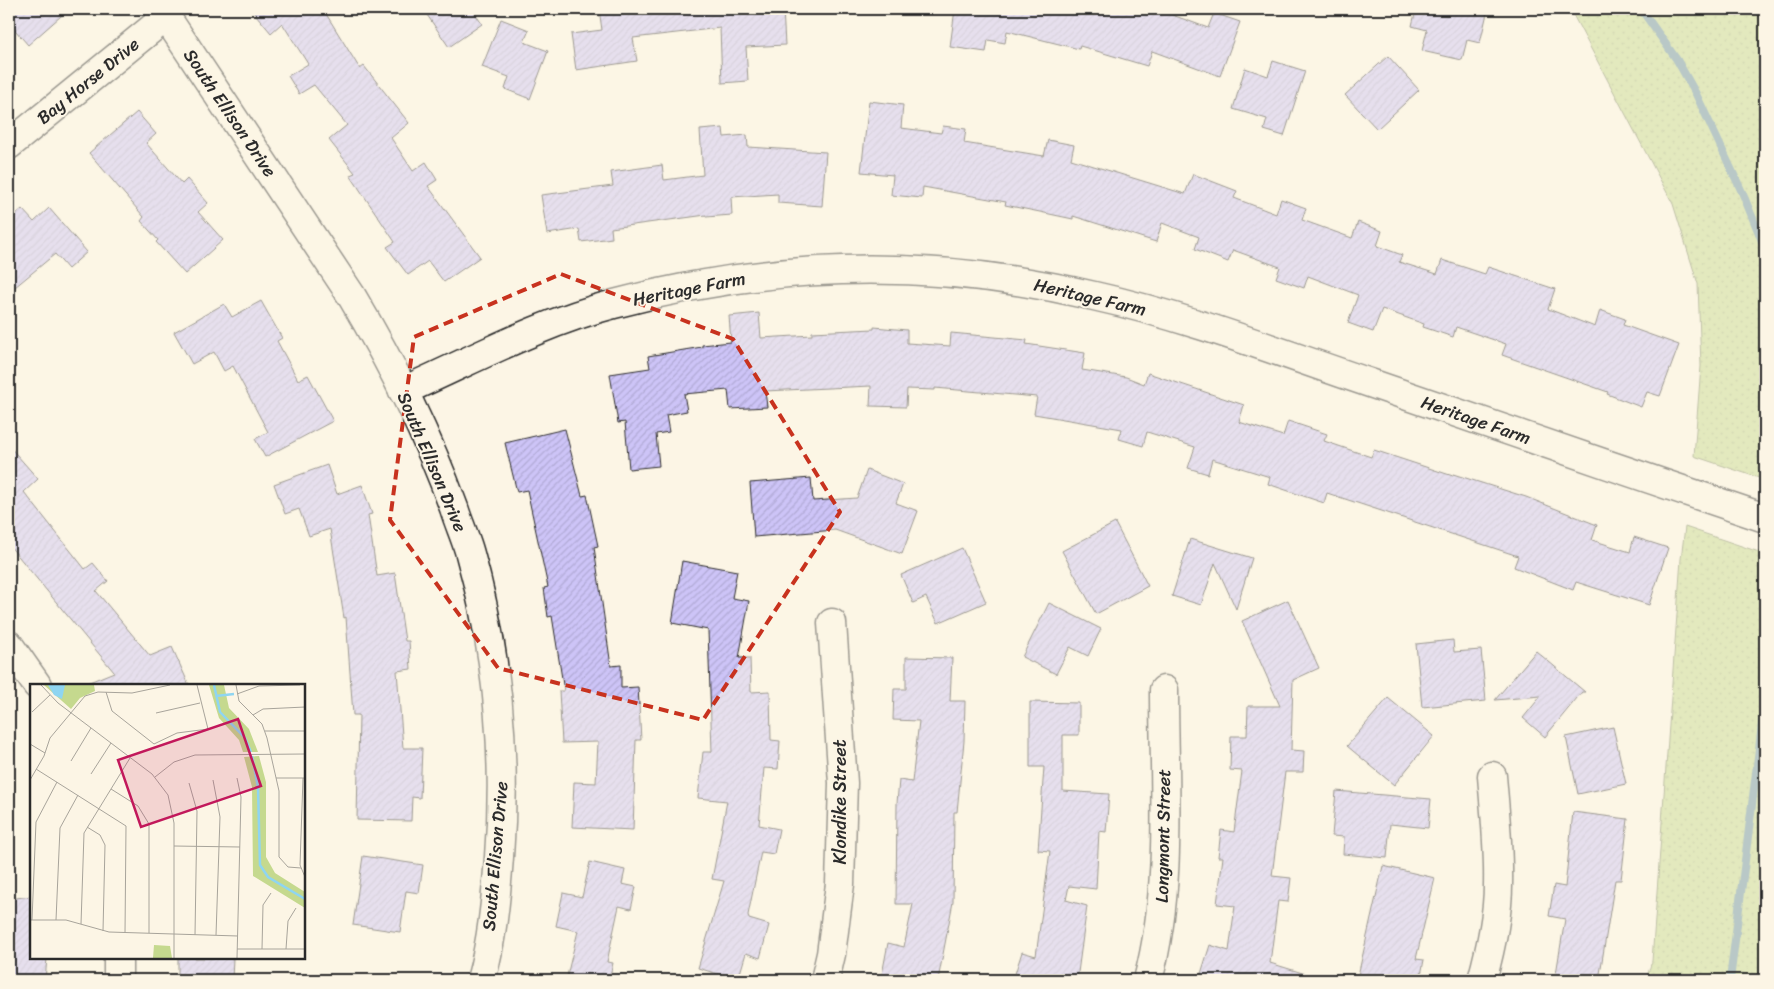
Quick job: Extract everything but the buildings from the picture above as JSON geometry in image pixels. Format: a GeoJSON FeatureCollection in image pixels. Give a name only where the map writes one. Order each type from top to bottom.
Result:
{"type":"FeatureCollection","features":[{"type":"Feature","properties":{"kind":"street","name":"Bay Horse Drive"},"geometry":{"type":"LineString","coordinates":[[9,146],[164,13]]}},
{"type":"Feature","properties":{"kind":"street","name":"South Ellison Drive"},"geometry":{"type":"LineString","coordinates":[[164,13],[350,294],[378,341],[442,477],[470,554],[498,690],[502,759],[502,811],[496,897],[481,980]]}},
{"type":"Feature","properties":{"kind":"street","name":"Heritage Farm"},"geometry":{"type":"LineString","coordinates":[[403,391],[493,348],[548,325],[612,304],[673,290],[731,279],[791,272],[852,269],[909,270],[982,275],[1036,283],[1095,296],[1182,320],[1765,518]]}},
{"type":"Feature","properties":{"kind":"street","name":"Klondike Street"},"geometry":{"type":"LineString","coordinates":[[825,980],[831,954],[840,884],[843,783],[832,623]]}},
{"type":"Feature","properties":{"kind":"street"},"geometry":{"type":"LineString","coordinates":[[9,645],[36,684]]}},
{"type":"Feature","properties":{"kind":"street","name":"Longmont Street"},"geometry":{"type":"LineString","coordinates":[[1148,980],[1155,954],[1162,904],[1164,869],[1164,690]]}},
{"type":"Feature","properties":{"kind":"street"},"geometry":{"type":"LineString","coordinates":[[1482,980],[1489,954],[1498,887],[1498,851],[1492,776]]}},
{"type":"Feature","properties":{"kind":"street"},"geometry":{"type":"LineString","coordinates":[[118,959],[118,980]]}},
{"type":"Feature","properties":{"kind":"highlighted area"},"geometry":{"type":"Polygon","coordinates":[[[561,274],[733,339],[840,512],[703,720],[498,668],[390,520],[414,337],[561,274]]]}},
{"type":"Feature","properties":{"kind":"green space"},"geometry":{"type":"Polygon","coordinates":[[[1570,9],[1765,9],[1765,480],[1694,456],[1701,366],[1698,284],[1673,204],[1570,9]]]}},
{"type":"Feature","properties":{"kind":"green space"},"geometry":{"type":"Polygon","coordinates":[[[1685,527],[1765,554],[1765,980],[1646,980],[1652,961],[1681,559],[1685,527]]]}},
{"type":"Feature","properties":{"kind":"waterway"},"geometry":{"type":"LineString","coordinates":[[1641,9],[1677,60],[1696,94],[1742,192],[1765,248]]}},
{"type":"Feature","properties":{"kind":"waterway"},"geometry":{"type":"LineString","coordinates":[[1730,980],[1765,701]]}}]}
